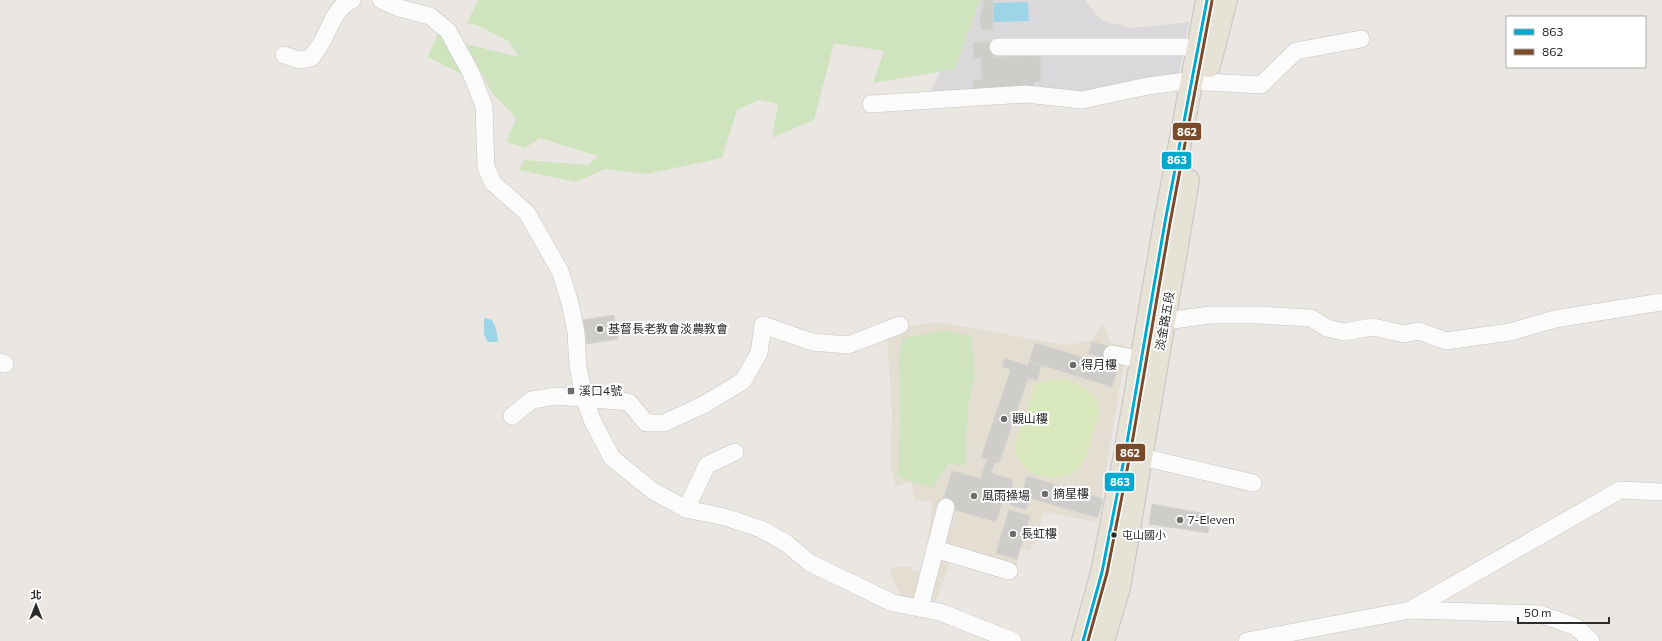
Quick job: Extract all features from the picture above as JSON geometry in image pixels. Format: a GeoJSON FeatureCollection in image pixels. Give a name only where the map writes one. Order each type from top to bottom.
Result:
{"type":"FeatureCollection","features":[{"type":"Feature","properties":{"kind":"main road","name":"淡金路五段"},"geometry":{"type":"LineString","coordinates":[[1083,641],[1128,487],[1142,457],[1165,321],[1199,81],[1199,47],[1207,0]]}},
{"type":"Feature","properties":{"kind":"main road","name":"淡金路五段"},"geometry":{"type":"LineString","coordinates":[[1103,641],[1119,588],[1142,360],[1166,222],[1199,81],[1226,0]]}},
{"type":"Feature","properties":{"kind":"street"},"geometry":{"type":"LineString","coordinates":[[284,55],[300,60],[311,58],[323,41],[333,18],[345,4],[352,0]]}},
{"type":"Feature","properties":{"kind":"street"},"geometry":{"type":"LineString","coordinates":[[381,0],[399,8],[430,16],[448,31],[466,61],[484,106],[486,167],[493,184],[527,213],[560,271],[570,304],[576,332],[578,366],[584,398],[593,422],[612,458],[653,491],[686,509],[725,517],[761,529],[786,544],[810,563],[893,603],[940,612],[1013,641]]}},
{"type":"Feature","properties":{"kind":"street"},"geometry":{"type":"LineString","coordinates":[[871,104],[1026,94],[1082,100],[1148,86],[1199,81],[1261,85],[1296,51],[1360,39]]}},
{"type":"Feature","properties":{"kind":"street"},"geometry":{"type":"LineString","coordinates":[[998,47],[1199,47]]}},
{"type":"Feature","properties":{"kind":"street"},"geometry":{"type":"LineString","coordinates":[[1165,321],[1210,315],[1258,315],[1311,318],[1327,328],[1344,332],[1373,327],[1404,334],[1419,331],[1446,341],[1510,332],[1555,319],[1662,302]]}},
{"type":"Feature","properties":{"kind":"street"},"geometry":{"type":"LineString","coordinates":[[512,416],[532,400],[556,396],[629,402],[646,423],[664,423],[705,404],[743,381],[759,353],[763,325],[812,342],[848,345],[900,325]]}},
{"type":"Feature","properties":{"kind":"street"},"geometry":{"type":"LineString","coordinates":[[1112,354],[1142,360]]}},
{"type":"Feature","properties":{"kind":"street"},"geometry":{"type":"LineString","coordinates":[[686,509],[707,465],[735,452]]}},
{"type":"Feature","properties":{"kind":"street"},"geometry":{"type":"LineString","coordinates":[[1142,457],[1253,483]]}},
{"type":"Feature","properties":{"kind":"street"},"geometry":{"type":"LineString","coordinates":[[1410,610],[1620,490],[1662,492]]}},
{"type":"Feature","properties":{"kind":"street"},"geometry":{"type":"LineString","coordinates":[[920,608],[946,508]]}},
{"type":"Feature","properties":{"kind":"street"},"geometry":{"type":"LineString","coordinates":[[935,549],[1008,571]]}},
{"type":"Feature","properties":{"kind":"street"},"geometry":{"type":"LineString","coordinates":[[1247,641],[1410,610],[1540,614],[1576,627],[1591,641]]}},
{"type":"Feature","properties":{"kind":"shaded area"},"geometry":{"type":"Polygon","coordinates":[[[973,0],[1085,0],[1101,20],[1131,28],[1189,22],[1178,79],[1100,91],[930,94],[973,0]]]}},
{"type":"Feature","properties":{"kind":"shaded area","name":"屯山國小"},"geometry":{"type":"Polygon","coordinates":[[[939,322],[1065,345],[1090,341],[1103,324],[1111,343],[1127,346],[1097,522],[1043,512],[1037,540],[1029,551],[1021,549],[1013,578],[951,560],[934,606],[904,601],[890,574],[893,567],[911,567],[912,571],[925,571],[932,503],[915,500],[911,482],[895,487],[890,463],[892,418],[887,338],[909,326],[939,322]]]}},
{"type":"Feature","properties":{"kind":"green space"},"geometry":{"type":"Polygon","coordinates":[[[478,0],[980,0],[955,69],[873,83],[884,51],[834,43],[814,120],[772,138],[778,104],[759,100],[737,110],[722,158],[646,174],[605,169],[576,182],[519,170],[524,160],[588,165],[598,156],[540,138],[525,148],[507,142],[516,118],[492,93],[466,44],[519,57],[510,42],[477,25],[467,23],[478,0]]]}},
{"type":"Feature","properties":{"kind":"green space"},"geometry":{"type":"Polygon","coordinates":[[[439,31],[467,77],[428,57],[439,31]]]}},
{"type":"Feature","properties":{"kind":"green space"},"geometry":{"type":"Polygon","coordinates":[[[945,330],[971,336],[975,376],[968,406],[965,465],[948,464],[933,488],[898,477],[900,421],[899,356],[903,338],[945,330]]]}},
{"type":"Feature","properties":{"kind":"green space"},"geometry":{"type":"Polygon","coordinates":[[[1065,379],[1087,390],[1095,399],[1099,410],[1097,421],[1087,454],[1081,465],[1075,471],[1057,478],[1037,475],[1028,471],[1021,464],[1017,456],[1015,446],[1016,440],[1035,385],[1051,380],[1065,379]]]}},
{"type":"Feature","properties":{"kind":"water"},"geometry":{"type":"Polygon","coordinates":[[[1028,2],[1029,21],[993,22],[993,3],[1028,2]]]}},
{"type":"Feature","properties":{"kind":"water"},"geometry":{"type":"Polygon","coordinates":[[[484,318],[492,320],[496,328],[498,342],[488,342],[484,334],[484,318]]]}},
{"type":"Feature","properties":{"kind":"building"},"geometry":{"type":"Polygon","coordinates":[[[985,0],[993,0],[993,30],[981,30],[980,15],[985,0]]]}},
{"type":"Feature","properties":{"kind":"building"},"geometry":{"type":"Polygon","coordinates":[[[973,42],[993,42],[993,57],[1040,55],[1041,81],[1034,82],[1035,89],[973,90],[973,80],[982,80],[981,58],[974,58],[973,42]]]}},
{"type":"Feature","properties":{"kind":"building","name":"基督長老教會淡農教會"},"geometry":{"type":"Polygon","coordinates":[[[614,315],[618,339],[587,344],[583,320],[614,315]]]}},
{"type":"Feature","properties":{"kind":"building"},"geometry":{"type":"Polygon","coordinates":[[[1092,342],[1112,347],[1108,359],[1089,354],[1092,342]]]}},
{"type":"Feature","properties":{"kind":"building","name":"得月樓"},"geometry":{"type":"Polygon","coordinates":[[[1035,343],[1118,368],[1112,387],[1029,361],[1035,343]]]}},
{"type":"Feature","properties":{"kind":"building","name":"觀山樓"},"geometry":{"type":"Polygon","coordinates":[[[1005,358],[1028,366],[1029,362],[1041,366],[1037,381],[1028,378],[999,463],[995,462],[991,473],[1013,480],[1011,488],[980,480],[987,459],[981,458],[1011,369],[1002,367],[1005,358]]]}},
{"type":"Feature","properties":{"kind":"building","name":"風雨操場"},"geometry":{"type":"Polygon","coordinates":[[[952,471],[1007,486],[996,522],[941,506],[952,471]]]}},
{"type":"Feature","properties":{"kind":"building","name":"摘星樓"},"geometry":{"type":"Polygon","coordinates":[[[1027,476],[1103,499],[1098,518],[1030,498],[1026,510],[1010,505],[1011,501],[1002,498],[1006,485],[1023,491],[1027,476]]]}},
{"type":"Feature","properties":{"kind":"building","name":"7-Eleven"},"geometry":{"type":"Polygon","coordinates":[[[1152,504],[1211,515],[1208,533],[1149,524],[1152,504]]]}},
{"type":"Feature","properties":{"kind":"building","name":"長虹樓"},"geometry":{"type":"Polygon","coordinates":[[[1009,510],[1030,516],[1017,559],[996,553],[1009,510]]]}},
{"type":"Feature","properties":{"kind":"transit line","name":"863"},"geometry":{"type":"LineString","coordinates":[[1083,641],[1102,572],[1125,454],[1165,222],[1207,0]]}},
{"type":"Feature","properties":{"kind":"transit line","name":"862"},"geometry":{"type":"LineString","coordinates":[[1088,641],[1107,573],[1130,455],[1170,223],[1212,1]]}},
{"type":"Feature","properties":{"kind":"place","name":"基督長老教會淡農教會"},"geometry":{"type":"Point","coordinates":[600,329]}},
{"type":"Feature","properties":{"kind":"place","name":"得月樓"},"geometry":{"type":"Point","coordinates":[1073,365]}},
{"type":"Feature","properties":{"kind":"place","name":"溪口4號"},"geometry":{"type":"Point","coordinates":[571,391]}},
{"type":"Feature","properties":{"kind":"place","name":"觀山樓"},"geometry":{"type":"Point","coordinates":[1004,419]}},
{"type":"Feature","properties":{"kind":"place","name":"摘星樓"},"geometry":{"type":"Point","coordinates":[1045,494]}},
{"type":"Feature","properties":{"kind":"place","name":"風雨操場"},"geometry":{"type":"Point","coordinates":[974,496]}},
{"type":"Feature","properties":{"kind":"place","name":"7-Eleven"},"geometry":{"type":"Point","coordinates":[1180,520]}},
{"type":"Feature","properties":{"kind":"place","name":"長虹樓"},"geometry":{"type":"Point","coordinates":[1013,534]}},
{"type":"Feature","properties":{"kind":"place","name":"屯山國小"},"geometry":{"type":"Point","coordinates":[1114,535]}}]}
